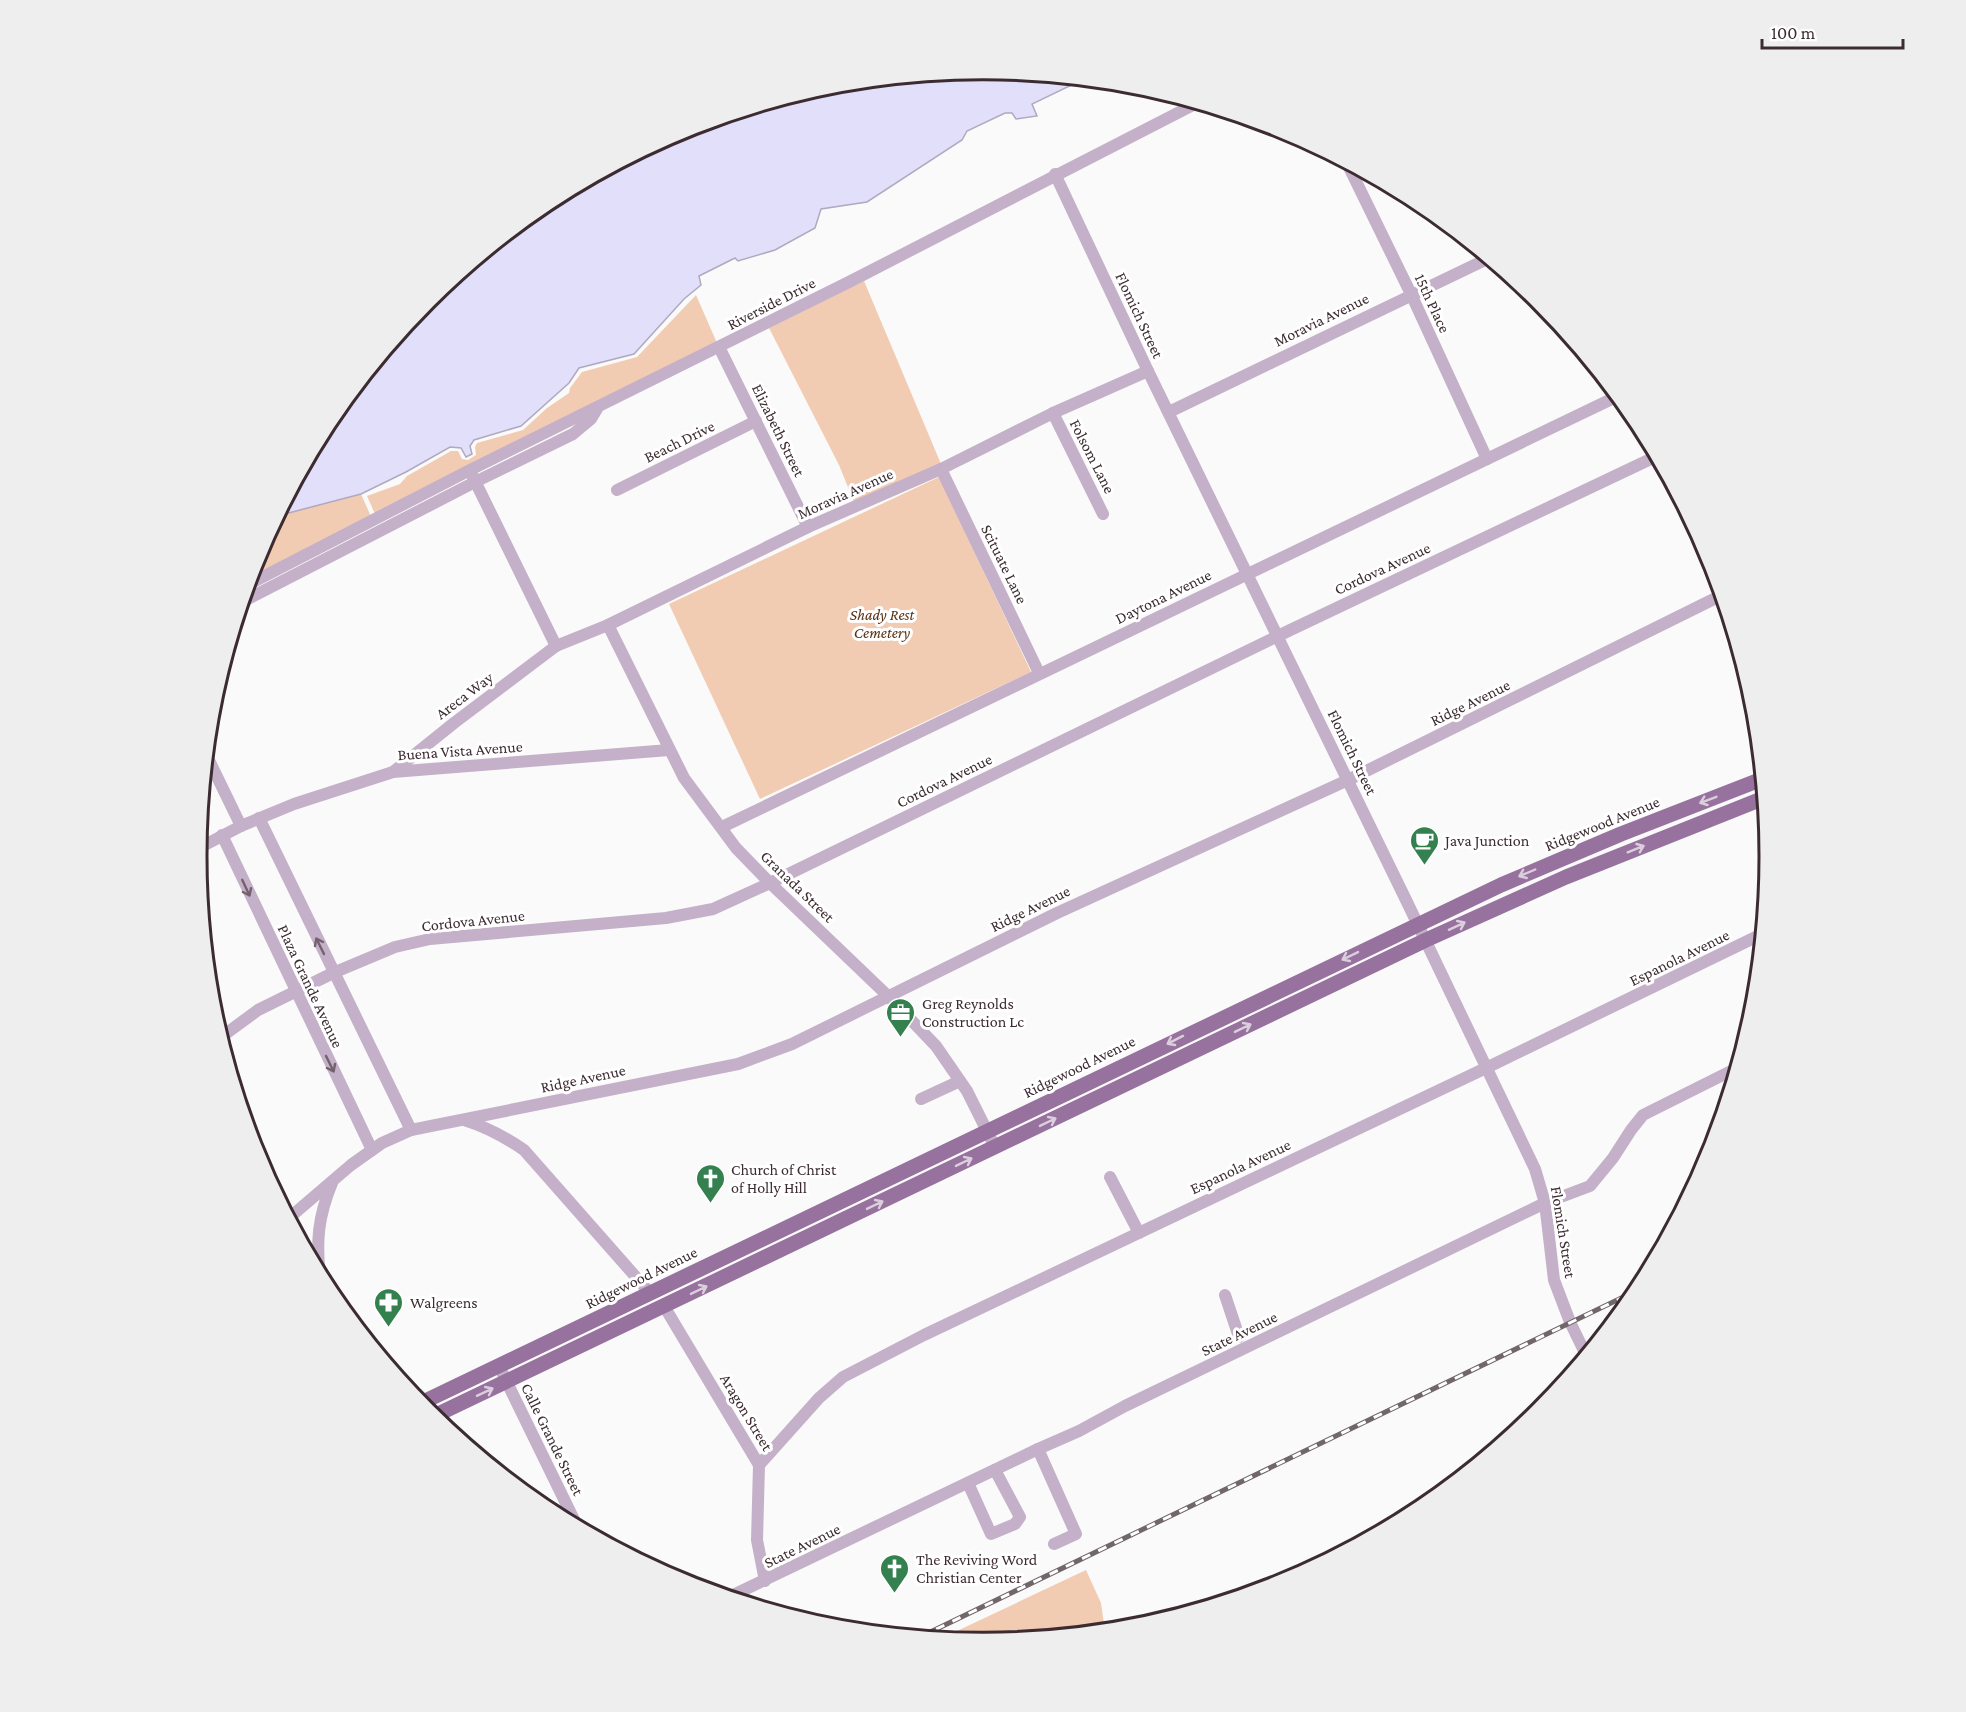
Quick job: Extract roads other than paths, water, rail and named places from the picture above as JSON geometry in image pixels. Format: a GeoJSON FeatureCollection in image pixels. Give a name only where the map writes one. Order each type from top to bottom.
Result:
{"type":"FeatureCollection","features":[{"type":"Feature","properties":{"kind":"main road","name":"Ridgewood Avenue"},"geometry":{"type":"LineString","coordinates":[[429,1399],[1418,924],[1562,858],[1756,782]]}},
{"type":"Feature","properties":{"kind":"main road"},"geometry":{"type":"LineString","coordinates":[[442,1412],[1426,940],[1566,877],[1758,801]]}},
{"type":"Feature","properties":{"kind":"street","name":"Riverside Drive"},"geometry":{"type":"LineString","coordinates":[[258,579],[357,529],[473,476],[598,407],[1188,107]]}},
{"type":"Feature","properties":{"kind":"street","name":"Flomich Street"},"geometry":{"type":"LineString","coordinates":[[1056,174],[1148,370],[1535,1169],[1545,1203],[1554,1280],[1570,1322],[1583,1348]]}},
{"type":"Feature","properties":{"kind":"street","name":"15th Place"},"geometry":{"type":"LineString","coordinates":[[1352,174],[1487,459]]}},
{"type":"Feature","properties":{"kind":"street","name":"Moravia Avenue"},"geometry":{"type":"LineString","coordinates":[[1169,412],[1482,261]]}},
{"type":"Feature","properties":{"kind":"street","name":"Elizabeth Street"},"geometry":{"type":"LineString","coordinates":[[719,347],[808,527]]}},
{"type":"Feature","properties":{"kind":"street","name":"Moravia Avenue"},"geometry":{"type":"LineString","coordinates":[[556,646],[608,625],[808,527],[941,469],[1053,413],[1148,370]]}},
{"type":"Feature","properties":{"kind":"street","name":"Daytona Avenue"},"geometry":{"type":"LineString","coordinates":[[722,827],[1611,399]]}},
{"type":"Feature","properties":{"kind":"street","name":"Folsom Lane"},"geometry":{"type":"LineString","coordinates":[[1053,413],[1103,514]]}},
{"type":"Feature","properties":{"kind":"street","name":"Beach Drive"},"geometry":{"type":"LineString","coordinates":[[617,490],[756,421]]}},
{"type":"Feature","properties":{"kind":"street","name":"Cordova Avenue"},"geometry":{"type":"LineString","coordinates":[[227,1033],[258,1010],[333,973],[395,947],[430,939],[666,918],[713,909],[1650,459]]}},
{"type":"Feature","properties":{"kind":"street","name":"Scituate Lane"},"geometry":{"type":"LineString","coordinates":[[941,469],[1039,673]]}},
{"type":"Feature","properties":{"kind":"street"},"geometry":{"type":"LineString","coordinates":[[252,597],[473,476],[556,646]]}},
{"type":"Feature","properties":{"kind":"street","name":"Ridge Avenue"},"geometry":{"type":"LineString","coordinates":[[295,1213],[351,1165],[372,1150],[411,1130],[738,1064],[792,1044],[1057,913],[1348,780],[1715,599]]}},
{"type":"Feature","properties":{"kind":"street","name":"Granada Street"},"geometry":{"type":"LineString","coordinates":[[608,625],[684,778],[736,848],[936,1046],[967,1090],[995,1147]]}},
{"type":"Feature","properties":{"kind":"street","name":"Areca Way"},"geometry":{"type":"LineString","coordinates":[[393,772],[556,646]]}},
{"type":"Feature","properties":{"kind":"street","name":"Buena Vista Avenue"},"geometry":{"type":"LineString","coordinates":[[207,843],[241,826],[294,804],[393,772],[669,750]]}},
{"type":"Feature","properties":{"kind":"street"},"geometry":{"type":"LineString","coordinates":[[212,766],[241,826]]}},
{"type":"Feature","properties":{"kind":"street","name":"Plaza Grande Avenue"},"geometry":{"type":"LineString","coordinates":[[259,818],[411,1130]]}},
{"type":"Feature","properties":{"kind":"street","name":"Plaza Grande Avenue"},"geometry":{"type":"LineString","coordinates":[[222,835],[372,1150]]}},
{"type":"Feature","properties":{"kind":"street","name":"Espanola Avenue"},"geometry":{"type":"LineString","coordinates":[[759,1465],[819,1398],[843,1377],[924,1335],[1755,937]]}},
{"type":"Feature","properties":{"kind":"street","name":"State Avenue"},"geometry":{"type":"LineString","coordinates":[[740,1593],[1079,1431],[1125,1406],[1545,1203],[1590,1186],[1643,1115],[1728,1072]]}},
{"type":"Feature","properties":{"kind":"street"},"geometry":{"type":"LineString","coordinates":[[921,1099],[960,1081]]}},
{"type":"Feature","properties":{"kind":"street"},"geometry":{"type":"LineString","coordinates":[[463,1120],[486,1127],[524,1150],[650,1293]]}},
{"type":"Feature","properties":{"kind":"street"},"geometry":{"type":"LineString","coordinates":[[1110,1177],[1139,1233]]}},
{"type":"Feature","properties":{"kind":"street"},"geometry":{"type":"LineString","coordinates":[[318,1256],[319,1221],[332,1182]]}},
{"type":"Feature","properties":{"kind":"street"},"geometry":{"type":"LineString","coordinates":[[1225,1295],[1239,1337]]}},
{"type":"Feature","properties":{"kind":"street","name":"Aragon Street"},"geometry":{"type":"LineString","coordinates":[[664,1306],[759,1465],[757,1540],[765,1581]]}},
{"type":"Feature","properties":{"kind":"street","name":"Calle Grande Street"},"geometry":{"type":"LineString","coordinates":[[499,1366],[571,1513]]}},
{"type":"Feature","properties":{"kind":"street"},"geometry":{"type":"LineString","coordinates":[[1038,1449],[1076,1534],[1054,1544]]}},
{"type":"Feature","properties":{"kind":"street"},"geometry":{"type":"LineString","coordinates":[[968,1483],[991,1534],[1015,1524],[1020,1517],[995,1470]]}},
{"type":"Feature","properties":{"kind":"railway"},"geometry":{"type":"LineString","coordinates":[[932,1631],[1621,1298]]}},
{"type":"Feature","properties":{"kind":"place","name":"Java Junction"},"geometry":{"type":"Point","coordinates":[1424,866]}},
{"type":"Feature","properties":{"kind":"place","name":"Greg Reynolds Construction Lc"},"geometry":{"type":"Point","coordinates":[901,1038]}},
{"type":"Feature","properties":{"kind":"place","name":"Church of Christ of Holly Hill"},"geometry":{"type":"Point","coordinates":[710,1204]}},
{"type":"Feature","properties":{"kind":"place","name":"Walgreens"},"geometry":{"type":"Point","coordinates":[389,1328]}},
{"type":"Feature","properties":{"kind":"place","name":"The Reviving Word Christian Center"},"geometry":{"type":"Point","coordinates":[895,1594]}},
{"type":"Feature","properties":{"kind":"park label","name":"Shady Rest Cemetery"},"geometry":{"type":"Point","coordinates":[882,623]}}]}
